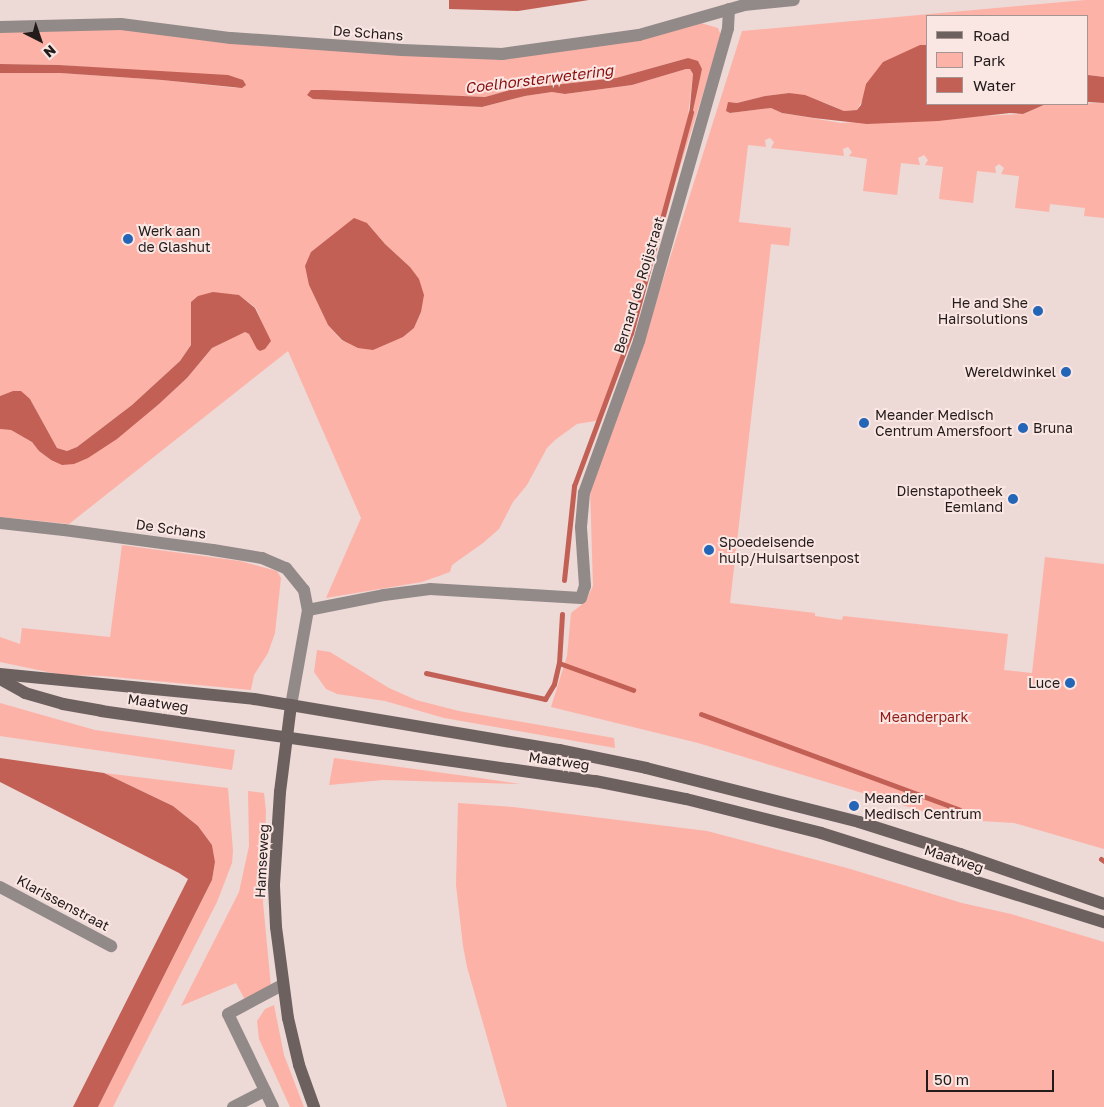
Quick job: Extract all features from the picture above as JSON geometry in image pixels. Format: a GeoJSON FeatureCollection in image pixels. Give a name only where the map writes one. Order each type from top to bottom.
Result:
{"type":"FeatureCollection","features":[{"type":"Feature","properties":{"kind":"main road","name":"Maatweg"},"geometry":{"type":"LineString","coordinates":[[0,674],[198,693],[291,705],[560,750],[741,790],[859,822],[951,851],[1104,904]]}},
{"type":"Feature","properties":{"kind":"main road","name":"Maatweg"},"geometry":{"type":"LineString","coordinates":[[0,679],[25,692],[63,704],[287,738],[595,781],[686,798],[822,833],[1104,922]]}},
{"type":"Feature","properties":{"kind":"main road","name":"Hamseweg"},"geometry":{"type":"LineString","coordinates":[[291,705],[274,886],[276,927],[282,985],[299,1065],[314,1107]]}},
{"type":"Feature","properties":{"kind":"street"},"geometry":{"type":"LineString","coordinates":[[729,9],[759,2],[794,0]]}},
{"type":"Feature","properties":{"kind":"street","name":"De Schans"},"geometry":{"type":"LineString","coordinates":[[0,27],[121,24],[231,38],[411,51],[502,54],[639,35],[729,9]]}},
{"type":"Feature","properties":{"kind":"street","name":"Bernard de Roijstraat"},"geometry":{"type":"LineString","coordinates":[[308,610],[384,595],[430,589],[581,598],[585,586],[581,527],[584,493],[642,332],[728,28],[729,9]]}},
{"type":"Feature","properties":{"kind":"street","name":"De Schans"},"geometry":{"type":"LineString","coordinates":[[0,523],[82,532],[271,560],[286,568],[299,581],[307,600],[308,610],[291,705]]}},
{"type":"Feature","properties":{"kind":"street","name":"Klarissenstraat"},"geometry":{"type":"LineString","coordinates":[[0,887],[111,946]]}},
{"type":"Feature","properties":{"kind":"street"},"geometry":{"type":"LineString","coordinates":[[273,1107],[228,1014],[282,985]]}},
{"type":"Feature","properties":{"kind":"street"},"geometry":{"type":"LineString","coordinates":[[233,1107],[265,1091]]}},
{"type":"Feature","properties":{"kind":"green space","name":"Meanderpark"},"geometry":{"type":"Polygon","coordinates":[[[1085,0],[1104,0],[1104,77],[1089,75],[1089,15],[926,15],[926,45],[920,45],[864,97],[857,110],[844,111],[825,103],[789,93],[765,96],[737,103],[728,102],[730,113],[771,108],[782,113],[841,123],[1023,114],[1044,105],[1089,105],[1089,103],[1104,103],[1104,218],[1084,216],[1085,208],[1050,204],[1049,212],[1015,208],[1019,176],[1001,174],[1004,168],[999,164],[995,167],[996,173],[977,171],[973,203],[939,199],[943,167],[925,165],[928,160],[924,155],[918,158],[920,165],[901,163],[897,195],[863,191],[867,159],[849,156],[852,152],[848,147],[843,149],[844,156],[771,148],[774,142],[770,138],[765,140],[766,147],[748,145],[739,222],[791,228],[789,246],[771,244],[730,603],[815,613],[815,616],[842,620],[843,616],[1008,634],[1004,670],[1032,673],[1045,557],[1104,564],[1104,849],[1014,823],[948,819],[698,743],[551,707],[567,656],[571,613],[585,602],[593,586],[590,487],[643,343],[742,31],[1085,0]]]}},
{"type":"Feature","properties":{"kind":"green space"},"geometry":{"type":"Polygon","coordinates":[[[701,23],[718,28],[721,36],[601,420],[577,424],[547,448],[527,485],[513,502],[499,529],[452,565],[450,572],[422,582],[326,598],[361,518],[288,351],[69,524],[0,517],[0,429],[11,430],[32,442],[39,451],[51,460],[144,415],[187,378],[212,348],[237,334],[245,332],[249,334],[253,342],[270,341],[256,308],[239,295],[191,302],[191,345],[180,361],[132,405],[77,447],[67,451],[57,448],[30,399],[13,391],[0,396],[0,73],[60,73],[162,80],[237,88],[237,78],[59,65],[0,64],[0,31],[124,28],[485,58],[701,23]],[[688,58],[616,78],[510,90],[485,97],[311,90],[313,99],[482,107],[525,96],[552,92],[565,94],[632,85],[690,69],[693,74],[688,115],[702,69],[688,58]],[[367,223],[309,285],[328,325],[342,341],[403,337],[414,328],[421,312],[410,267],[385,244],[367,223]]]}},
{"type":"Feature","properties":{"kind":"green space"},"geometry":{"type":"Polygon","coordinates":[[[122,545],[240,561],[277,571],[281,578],[275,633],[268,653],[254,675],[251,690],[103,676],[62,675],[0,662],[0,637],[20,644],[22,628],[110,637],[122,545]]]}},
{"type":"Feature","properties":{"kind":"green space"},"geometry":{"type":"Polygon","coordinates":[[[317,650],[330,652],[389,688],[416,700],[459,711],[614,738],[615,748],[444,718],[385,701],[337,694],[326,689],[314,672],[317,650]]]}},
{"type":"Feature","properties":{"kind":"green space"},"geometry":{"type":"Polygon","coordinates":[[[0,703],[95,730],[235,750],[232,770],[0,736],[0,703]]]}},
{"type":"Feature","properties":{"kind":"green space"},"geometry":{"type":"Polygon","coordinates":[[[334,758],[520,784],[383,780],[329,785],[334,758]]]}},
{"type":"Feature","properties":{"kind":"green space"},"geometry":{"type":"Polygon","coordinates":[[[104,773],[228,788],[233,851],[232,863],[217,902],[113,1107],[98,1107],[212,880],[215,862],[212,845],[198,826],[173,806],[104,773]]]}},
{"type":"Feature","properties":{"kind":"green space"},"geometry":{"type":"Polygon","coordinates":[[[248,791],[264,793],[266,811],[263,902],[271,987],[245,1000],[236,983],[181,1006],[239,892],[249,846],[248,791]]]}},
{"type":"Feature","properties":{"kind":"green space"},"geometry":{"type":"Polygon","coordinates":[[[458,803],[513,807],[707,831],[847,868],[962,903],[1011,914],[1104,942],[1104,1107],[507,1107],[467,967],[463,946],[456,885],[458,803]]]}},
{"type":"Feature","properties":{"kind":"green space"},"geometry":{"type":"Polygon","coordinates":[[[274,1005],[284,1055],[304,1107],[290,1107],[259,1039],[257,1021],[265,1009],[274,1005]]]}},
{"type":"Feature","properties":{"kind":"water"},"geometry":{"type":"Polygon","coordinates":[[[449,0],[589,0],[518,11],[449,9],[449,0]]]}},
{"type":"Feature","properties":{"kind":"water"},"geometry":{"type":"Polygon","coordinates":[[[920,45],[926,45],[926,105],[1044,105],[1023,114],[1010,113],[938,121],[867,124],[782,113],[771,108],[730,113],[726,111],[728,102],[737,103],[765,96],[789,93],[805,95],[844,111],[857,110],[861,105],[866,84],[883,62],[920,45]]]}},
{"type":"Feature","properties":{"kind":"water"},"geometry":{"type":"Polygon","coordinates":[[[688,58],[698,61],[702,69],[692,115],[689,117],[693,74],[690,69],[632,85],[565,94],[552,92],[525,96],[482,107],[313,99],[307,95],[311,90],[325,90],[485,97],[510,90],[616,78],[688,58]]]}},
{"type":"Feature","properties":{"kind":"water"},"geometry":{"type":"Polygon","coordinates":[[[0,64],[59,65],[228,75],[243,80],[246,85],[242,88],[60,73],[0,73],[0,64]]]}},
{"type":"Feature","properties":{"kind":"water"},"geometry":{"type":"Polygon","coordinates":[[[1089,75],[1104,77],[1104,103],[1089,102],[1089,75]]]}},
{"type":"Feature","properties":{"kind":"water"},"geometry":{"type":"Polygon","coordinates":[[[354,218],[367,223],[385,244],[410,267],[419,279],[424,295],[421,312],[414,328],[403,337],[373,350],[358,348],[342,340],[328,325],[309,285],[305,266],[311,252],[354,218]]]}},
{"type":"Feature","properties":{"kind":"water"},"geometry":{"type":"Polygon","coordinates":[[[213,292],[239,295],[255,308],[271,341],[265,349],[260,351],[257,349],[249,334],[245,332],[212,348],[187,378],[159,404],[117,439],[88,458],[74,464],[62,465],[51,460],[39,451],[32,442],[11,430],[0,429],[0,396],[13,391],[21,391],[30,399],[57,448],[67,451],[77,447],[132,405],[180,361],[191,345],[191,302],[198,296],[213,292]]]}},
{"type":"Feature","properties":{"kind":"water"},"geometry":{"type":"Polygon","coordinates":[[[0,758],[104,773],[173,806],[198,826],[212,845],[215,862],[212,880],[98,1107],[73,1107],[188,879],[0,782],[0,758]]]}},
{"type":"Feature","properties":{"kind":"waterway"},"geometry":{"type":"LineString","coordinates":[[564,580],[574,486],[631,333],[691,112]]}},
{"type":"Feature","properties":{"kind":"waterway"},"geometry":{"type":"LineString","coordinates":[[562,614],[559,663],[633,690]]}},
{"type":"Feature","properties":{"kind":"waterway"},"geometry":{"type":"LineString","coordinates":[[426,673],[545,699],[554,684],[559,663]]}},
{"type":"Feature","properties":{"kind":"waterway"},"geometry":{"type":"LineString","coordinates":[[701,714],[960,810]]}},
{"type":"Feature","properties":{"kind":"place","name":"Werk aan de Glashut"},"geometry":{"type":"Point","coordinates":[128,239]}},
{"type":"Feature","properties":{"kind":"place","name":"He and She Hairsolutions"},"geometry":{"type":"Point","coordinates":[1038,311]}},
{"type":"Feature","properties":{"kind":"place","name":"Wereldwinkel"},"geometry":{"type":"Point","coordinates":[1066,372]}},
{"type":"Feature","properties":{"kind":"place","name":"Meander Medisch Centrum Amersfoort"},"geometry":{"type":"Point","coordinates":[864,423]}},
{"type":"Feature","properties":{"kind":"place","name":"Bruna"},"geometry":{"type":"Point","coordinates":[1023,428]}},
{"type":"Feature","properties":{"kind":"place","name":"Dienstapotheek Eemland"},"geometry":{"type":"Point","coordinates":[1013,499]}},
{"type":"Feature","properties":{"kind":"place","name":"Spoedeisende hulp/Huisartsenpost"},"geometry":{"type":"Point","coordinates":[709,550]}},
{"type":"Feature","properties":{"kind":"place","name":"Luce"},"geometry":{"type":"Point","coordinates":[1070,683]}},
{"type":"Feature","properties":{"kind":"place","name":"Meander Medisch Centrum"},"geometry":{"type":"Point","coordinates":[854,806]}},
{"type":"Feature","properties":{"kind":"water label","name":"Coelhorsterwetering"},"geometry":{"type":"Point","coordinates":[539,79]}}]}
